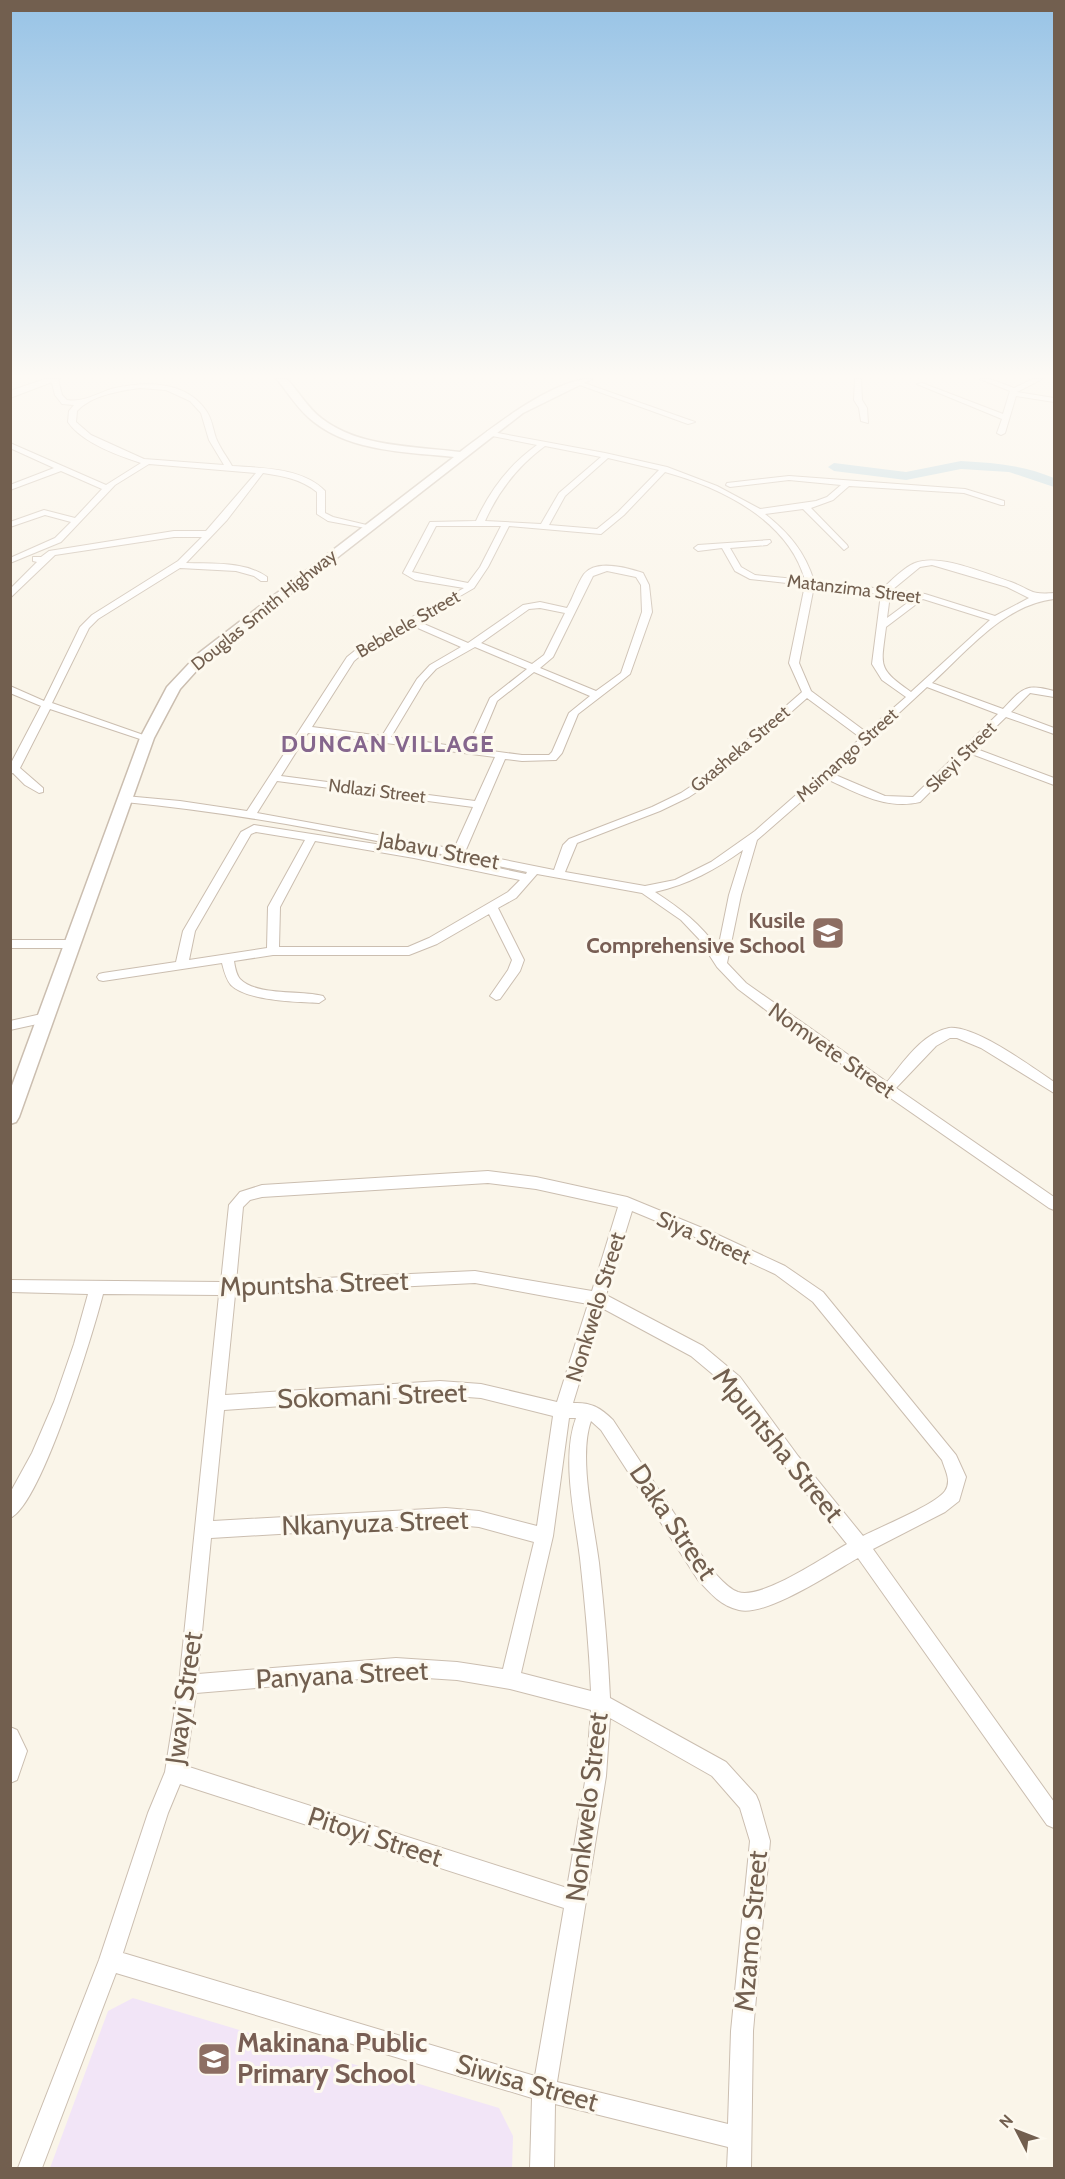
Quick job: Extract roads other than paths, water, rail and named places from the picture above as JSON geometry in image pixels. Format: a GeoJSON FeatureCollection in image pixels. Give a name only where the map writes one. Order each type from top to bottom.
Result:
{"type":"FeatureCollection","features":[{"type":"Feature","properties":{"kind":"street"},"geometry":{"type":"LineString","coordinates":[[10,488],[29,481]]}},
{"type":"Feature","properties":{"kind":"street"},"geometry":{"type":"LineString","coordinates":[[89,481],[108,489]]}},
{"type":"Feature","properties":{"kind":"street"},"geometry":{"type":"LineString","coordinates":[[10,561],[55,542],[116,481]]}},
{"type":"Feature","properties":{"kind":"street"},"geometry":{"type":"LineString","coordinates":[[39,790],[12,769],[79,635],[89,622],[178,565],[209,534],[253,481]]}},
{"type":"Feature","properties":{"kind":"street"},"geometry":{"type":"LineString","coordinates":[[310,481],[321,491],[321,514],[331,519],[371,527]]}},
{"type":"Feature","properties":{"kind":"street","name":"Douglas Smith Highway"},"geometry":{"type":"LineString","coordinates":[[10,1117],[147,738],[169,694],[190,668],[428,481]]}},
{"type":"Feature","properties":{"kind":"street"},"geometry":{"type":"LineString","coordinates":[[479,524],[490,499],[503,481]]}},
{"type":"Feature","properties":{"kind":"street"},"geometry":{"type":"LineString","coordinates":[[544,526],[562,495],[578,481]]}},
{"type":"Feature","properties":{"kind":"street"},"geometry":{"type":"LineString","coordinates":[[506,523],[484,567],[471,586],[415,577],[406,571],[433,524],[506,523],[595,532],[608,527],[653,481]]}},
{"type":"Feature","properties":{"kind":"street"},"geometry":{"type":"LineString","coordinates":[[695,481],[759,512],[777,527],[800,553],[809,571],[810,582],[794,663],[807,693],[866,737]]}},
{"type":"Feature","properties":{"kind":"street"},"geometry":{"type":"LineString","coordinates":[[730,485],[766,481]]}},
{"type":"Feature","properties":{"kind":"street"},"geometry":{"type":"LineString","coordinates":[[820,481],[965,491],[1001,503]]}},
{"type":"Feature","properties":{"kind":"street"},"geometry":{"type":"LineString","coordinates":[[759,512],[830,499],[841,492],[847,483]]}},
{"type":"Feature","properties":{"kind":"street"},"geometry":{"type":"LineString","coordinates":[[804,505],[844,547]]}},
{"type":"Feature","properties":{"kind":"street"},"geometry":{"type":"LineString","coordinates":[[10,525],[44,512],[78,521]]}},
{"type":"Feature","properties":{"kind":"street"},"geometry":{"type":"LineString","coordinates":[[10,596],[52,553],[174,534],[209,534]]}},
{"type":"Feature","properties":{"kind":"street"},"geometry":{"type":"LineString","coordinates":[[698,548],[767,542]]}},
{"type":"Feature","properties":{"kind":"street","name":"Matanzima Street"},"geometry":{"type":"LineString","coordinates":[[725,546],[738,569],[748,576],[886,590],[922,596],[996,619]]}},
{"type":"Feature","properties":{"kind":"street"},"geometry":{"type":"LineString","coordinates":[[21,556],[43,560]]}},
{"type":"Feature","properties":{"kind":"street"},"geometry":{"type":"LineString","coordinates":[[911,696],[881,674],[877,664],[886,590],[917,565],[932,562],[951,565],[1010,585],[1036,598],[1054,596]]}},
{"type":"Feature","properties":{"kind":"street"},"geometry":{"type":"LineString","coordinates":[[178,565],[243,569],[256,573],[264,579]]}},
{"type":"Feature","properties":{"kind":"street"},"geometry":{"type":"LineString","coordinates":[[304,729],[385,739],[471,751],[541,760],[552,758],[557,753],[574,713],[623,676],[646,619],[645,585],[640,575],[628,571],[598,569],[587,577],[548,657],[493,700],[471,751]]}},
{"type":"Feature","properties":{"kind":"street","name":"Bebelele Street"},"geometry":{"type":"LineString","coordinates":[[250,815],[350,659],[365,647],[471,586]]}},
{"type":"Feature","properties":{"kind":"street"},"geometry":{"type":"LineString","coordinates":[[882,626],[922,596]]}},
{"type":"Feature","properties":{"kind":"street","name":"Msimango Street"},"geometry":{"type":"LineString","coordinates":[[645,890],[687,879],[715,866],[752,838],[826,775],[996,619],[1036,598]]}},
{"type":"Feature","properties":{"kind":"street"},"geometry":{"type":"LineString","coordinates":[[385,739],[426,673],[526,607],[540,604],[571,612]]}},
{"type":"Feature","properties":{"kind":"street"},"geometry":{"type":"LineString","coordinates":[[411,622],[596,695]]}},
{"type":"Feature","properties":{"kind":"street"},"geometry":{"type":"LineString","coordinates":[[927,684],[1054,731]]}},
{"type":"Feature","properties":{"kind":"street"},"geometry":{"type":"LineString","coordinates":[[10,689],[21,696],[46,705],[104,722],[147,738]]}},
{"type":"Feature","properties":{"kind":"street","name":"Skeyi Street"},"geometry":{"type":"LineString","coordinates":[[826,775],[889,802],[902,804],[921,797],[1019,696],[1029,689],[1054,694]]}},
{"type":"Feature","properties":{"kind":"street","name":"Gxasheka Street"},"geometry":{"type":"LineString","coordinates":[[558,875],[569,845],[573,841],[656,809],[685,795],[709,779],[807,693]]}},
{"type":"Feature","properties":{"kind":"street"},"geometry":{"type":"LineString","coordinates":[[968,749],[1054,782]]}},
{"type":"Feature","properties":{"kind":"street"},"geometry":{"type":"LineString","coordinates":[[458,854],[501,755]]}},
{"type":"Feature","properties":{"kind":"street","name":"Ndlazi Street"},"geometry":{"type":"LineString","coordinates":[[275,778],[479,805]]}},
{"type":"Feature","properties":{"kind":"street","name":"Jabavu Street"},"geometry":{"type":"LineString","coordinates":[[125,799],[180,804],[250,815],[458,854],[531,874],[558,875],[645,890],[685,917],[703,936],[721,964]]}},
{"type":"Feature","properties":{"kind":"street"},"geometry":{"type":"LineString","coordinates":[[182,965],[189,931],[247,832],[257,827],[531,874]]}},
{"type":"Feature","properties":{"kind":"street"},"geometry":{"type":"LineString","coordinates":[[273,951],[274,907],[312,837]]}},
{"type":"Feature","properties":{"kind":"street"},"geometry":{"type":"LineString","coordinates":[[721,964],[735,895],[752,838]]}},
{"type":"Feature","properties":{"kind":"street"},"geometry":{"type":"LineString","coordinates":[[103,977],[273,951],[408,951],[433,941],[512,895],[531,874]]}},
{"type":"Feature","properties":{"kind":"street"},"geometry":{"type":"LineString","coordinates":[[491,907],[518,960],[514,971],[496,996]]}},
{"type":"Feature","properties":{"kind":"street"},"geometry":{"type":"LineString","coordinates":[[10,944],[73,944]]}},
{"type":"Feature","properties":{"kind":"street"},"geometry":{"type":"LineString","coordinates":[[227,958],[234,981],[245,988],[266,993],[319,999]]}},
{"type":"Feature","properties":{"kind":"street","name":"Nomvete Street"},"geometry":{"type":"LineString","coordinates":[[721,964],[742,986],[1054,1204]]}},
{"type":"Feature","properties":{"kind":"street"},"geometry":{"type":"LineString","coordinates":[[10,1026],[46,1018]]}},
{"type":"Feature","properties":{"kind":"street"},"geometry":{"type":"LineString","coordinates":[[888,1089],[921,1051],[947,1033],[953,1032],[973,1037],[1054,1088]]}},
{"type":"Feature","properties":{"kind":"street","name":"Siya Street"},"geometry":{"type":"LineString","coordinates":[[236,1204],[245,1196],[262,1191],[488,1177],[536,1182],[627,1203],[780,1270],[818,1297],[948,1455],[957,1477],[953,1495],[939,1506],[860,1546]]}},
{"type":"Feature","properties":{"kind":"street","name":"Nonkwelo Street"},"geometry":{"type":"LineString","coordinates":[[510,1680],[544,1536],[562,1411],[627,1203]]}},
{"type":"Feature","properties":{"kind":"street","name":"Jwayi Street"},"geometry":{"type":"LineString","coordinates":[[30,2169],[110,1960],[158,1813],[174,1772],[188,1684],[236,1204]]}},
{"type":"Feature","properties":{"kind":"street","name":"Mpuntsha Street"},"geometry":{"type":"LineString","coordinates":[[10,1286],[226,1289],[475,1277],[598,1299],[626,1312],[697,1351],[734,1382],[792,1462],[860,1546],[1054,1818]]}},
{"type":"Feature","properties":{"kind":"street"},"geometry":{"type":"LineString","coordinates":[[10,1510],[51,1429],[85,1337],[97,1288]]}},
{"type":"Feature","properties":{"kind":"street","name":"Sokomani Street"},"geometry":{"type":"LineString","coordinates":[[216,1403],[440,1388],[481,1391],[562,1411]]}},
{"type":"Feature","properties":{"kind":"street"},"geometry":{"type":"LineString","coordinates":[[562,1411],[587,1410]]}},
{"type":"Feature","properties":{"kind":"street","name":"Nonkwelo Street"},"geometry":{"type":"LineString","coordinates":[[542,2169],[544,2090],[596,1776],[601,1703],[597,1628],[578,1462],[579,1432],[587,1410]]}},
{"type":"Feature","properties":{"kind":"street","name":"Daka Street"},"geometry":{"type":"LineString","coordinates":[[587,1410],[607,1425],[704,1574],[723,1593],[734,1600],[753,1602],[784,1588],[860,1546]]}},
{"type":"Feature","properties":{"kind":"street","name":"Nkanyuza Street"},"geometry":{"type":"LineString","coordinates":[[204,1530],[446,1516],[479,1519],[544,1536]]}},
{"type":"Feature","properties":{"kind":"street","name":"Panyana Street"},"geometry":{"type":"LineString","coordinates":[[188,1684],[396,1667],[457,1671],[510,1680],[601,1703]]}},
{"type":"Feature","properties":{"kind":"street","name":"Mzamo Street"},"geometry":{"type":"LineString","coordinates":[[601,1703],[719,1769],[750,1802],[760,1841],[742,2031],[739,2169]]}},
{"type":"Feature","properties":{"kind":"street"},"geometry":{"type":"LineString","coordinates":[[10,1737],[17,1751],[10,1773]]}},
{"type":"Feature","properties":{"kind":"street","name":"Pitoyi Street"},"geometry":{"type":"LineString","coordinates":[[174,1772],[575,1901]]}},
{"type":"Feature","properties":{"kind":"street","name":"Siwisa Street"},"geometry":{"type":"LineString","coordinates":[[110,1960],[544,2090],[738,2138]]}},
{"type":"Feature","properties":{"kind":"waterway"},"geometry":{"type":"LineString","coordinates":[[1049,481],[1054,483]]}},
{"type":"Feature","properties":{"kind":"place","name":"Kusile Comprehensive School"},"geometry":{"type":"Point","coordinates":[828,933]}},
{"type":"Feature","properties":{"kind":"place","name":"Makinana Public Primary School"},"geometry":{"type":"Point","coordinates":[214,2059]}},
{"type":"Feature","properties":{"kind":"district","name":"DUNCAN VILLAGE"},"geometry":{"type":"Point","coordinates":[388,744]}}]}
